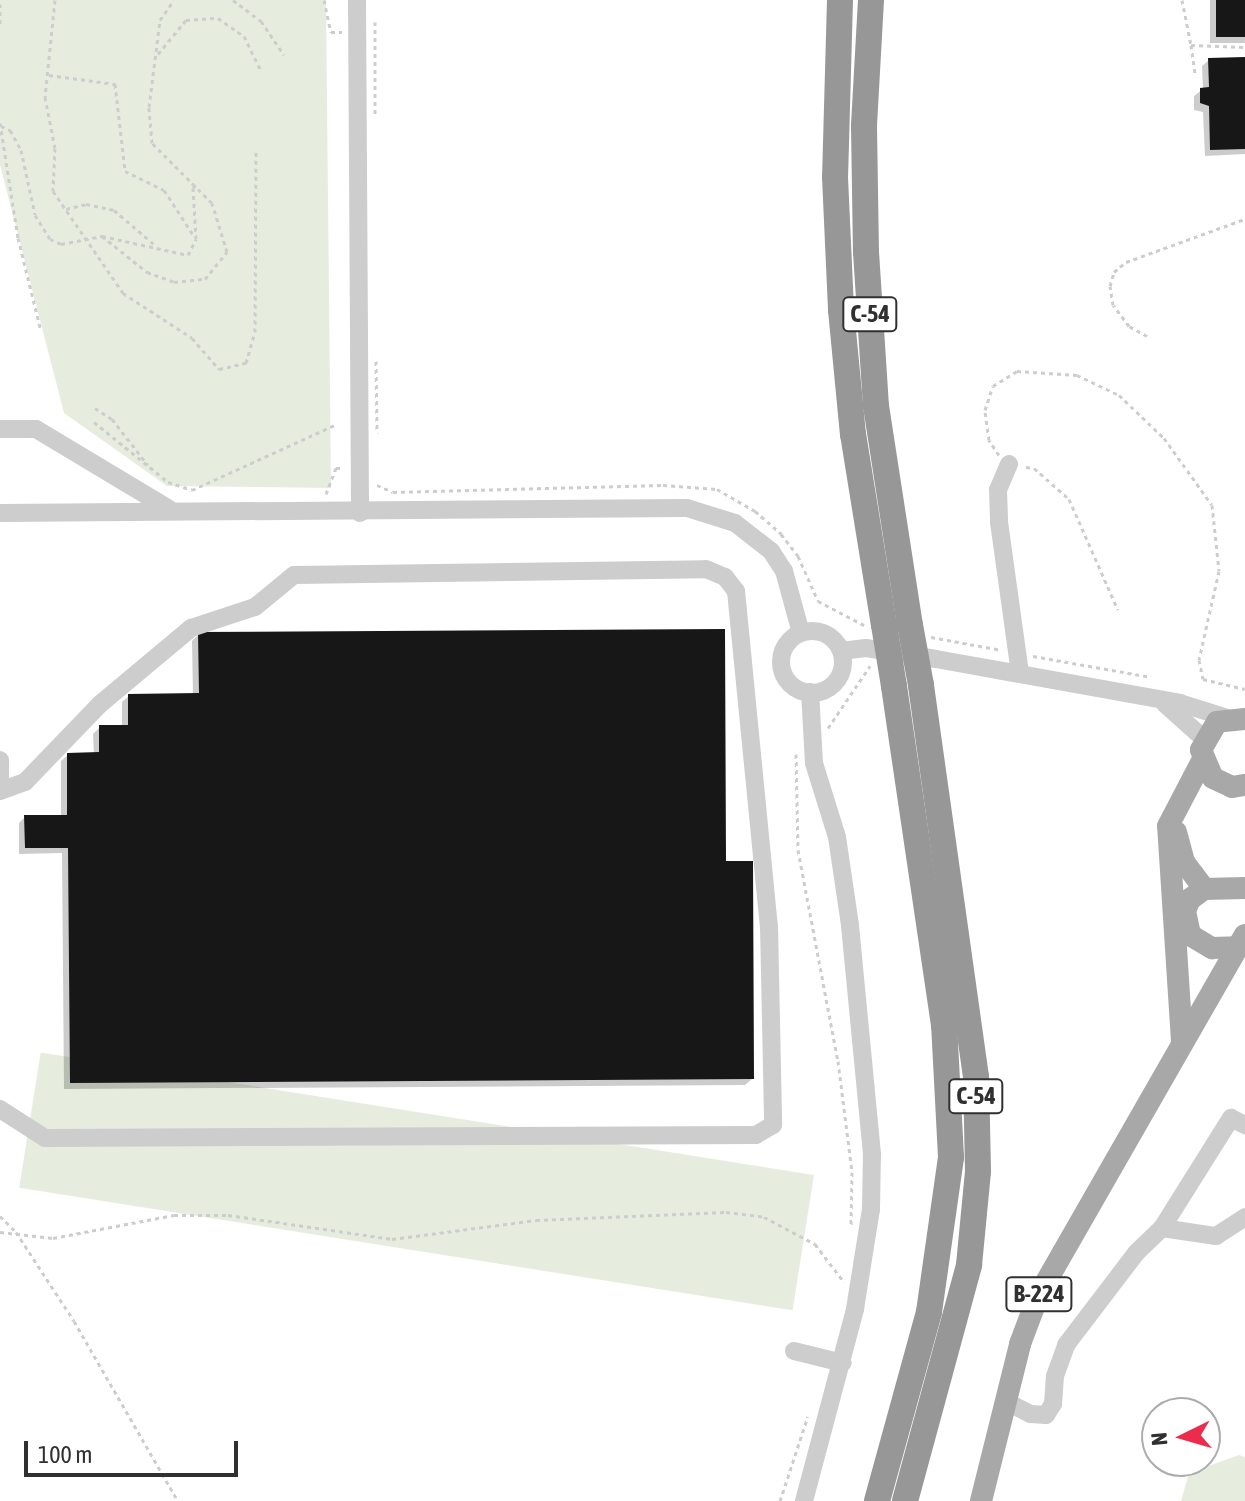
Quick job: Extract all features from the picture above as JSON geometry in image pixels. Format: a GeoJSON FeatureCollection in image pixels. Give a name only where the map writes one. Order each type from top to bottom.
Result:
{"type":"FeatureCollection","features":[{"type":"Feature","properties":{"kind":"highway","name":"C-54"},"geometry":{"type":"LineString","coordinates":[[840,0],[835,177],[841,310],[853,434],[898,628],[921,685],[974,1063],[978,1171],[969,1265],[905,1501]]}},
{"type":"Feature","properties":{"kind":"highway","name":"C-54"},"geometry":{"type":"LineString","coordinates":[[871,7],[866,252],[876,406],[898,628],[894,686],[944,1025],[951,1157],[929,1312],[877,1501]]}},
{"type":"Feature","properties":{"kind":"main road"},"geometry":{"type":"LineString","coordinates":[[1182,1043],[1167,844],[1178,803],[1202,761],[1203,738],[1236,718]]}},
{"type":"Feature","properties":{"kind":"main road"},"geometry":{"type":"LineString","coordinates":[[1202,761],[1222,784]]}},
{"type":"Feature","properties":{"kind":"main road"},"geometry":{"type":"LineString","coordinates":[[1178,803],[1222,784],[1245,785]]}},
{"type":"Feature","properties":{"kind":"main road"},"geometry":{"type":"LineString","coordinates":[[1178,803],[1184,862],[1204,889]]}},
{"type":"Feature","properties":{"kind":"main road"},"geometry":{"type":"LineString","coordinates":[[1241,941],[1212,948],[1190,935],[1185,911],[1190,899],[1204,889],[1245,888]]}},
{"type":"Feature","properties":{"kind":"main road","name":"B-224"},"geometry":{"type":"LineString","coordinates":[[981,1501],[1005,1401],[1038,1296],[1241,941]]}},
{"type":"Feature","properties":{"kind":"street"},"geometry":{"type":"LineString","coordinates":[[357,0],[360,513]]}},
{"type":"Feature","properties":{"kind":"street"},"geometry":{"type":"LineString","coordinates":[[0,429],[36,429],[178,504]]}},
{"type":"Feature","properties":{"kind":"street"},"geometry":{"type":"LineString","coordinates":[[1009,464],[998,490],[999,511],[1020,674]]}},
{"type":"Feature","properties":{"kind":"street"},"geometry":{"type":"LineString","coordinates":[[0,513],[178,504],[360,513],[673,508],[712,512],[771,551],[789,586],[801,633]]}},
{"type":"Feature","properties":{"kind":"street"},"geometry":{"type":"LineString","coordinates":[[0,760],[0,791],[25,782],[99,705],[191,628],[255,607],[294,575],[706,569],[725,577],[736,591],[769,926],[773,1125],[756,1135],[45,1138],[0,1109]]}},
{"type":"Feature","properties":{"kind":"street"},"geometry":{"type":"LineString","coordinates":[[841,651],[836,680],[810,692],[791,684],[781,666],[785,646],[801,633],[820,632],[841,651],[866,648],[1020,674],[1236,718]]}},
{"type":"Feature","properties":{"kind":"street"},"geometry":{"type":"LineString","coordinates":[[804,1501],[843,1363],[871,1209],[871,1104],[837,837],[814,763],[810,692]]}},
{"type":"Feature","properties":{"kind":"street"},"geometry":{"type":"LineString","coordinates":[[1163,702],[1203,738]]}},
{"type":"Feature","properties":{"kind":"street"},"geometry":{"type":"LineString","coordinates":[[1005,1401],[1031,1414],[1046,1415],[1053,1404],[1055,1376],[1066,1345],[1136,1253],[1162,1228],[1231,1118],[1245,1125]]}},
{"type":"Feature","properties":{"kind":"street"},"geometry":{"type":"LineString","coordinates":[[1162,1228],[1216,1236],[1245,1217]]}},
{"type":"Feature","properties":{"kind":"street"},"geometry":{"type":"LineString","coordinates":[[794,1351],[843,1363]]}},
{"type":"Feature","properties":{"kind":"path"},"geometry":{"type":"LineString","coordinates":[[55,0],[45,97],[55,148],[51,177],[64,210],[123,293],[192,338],[219,369],[239,368],[251,352],[255,332],[256,152]]}},
{"type":"Feature","properties":{"kind":"path"},"geometry":{"type":"LineString","coordinates":[[102,236],[147,272],[174,282],[205,279],[227,252],[226,236],[197,183],[152,143],[149,107],[160,20],[174,0]]}},
{"type":"Feature","properties":{"kind":"path"},"geometry":{"type":"LineString","coordinates":[[233,0],[261,21],[284,55]]}},
{"type":"Feature","properties":{"kind":"path"},"geometry":{"type":"LineString","coordinates":[[324,0],[331,32],[343,32]]}},
{"type":"Feature","properties":{"kind":"path"},"geometry":{"type":"LineString","coordinates":[[1182,0],[1195,75]]}},
{"type":"Feature","properties":{"kind":"path"},"geometry":{"type":"LineString","coordinates":[[0,4],[0,27]]}},
{"type":"Feature","properties":{"kind":"path"},"geometry":{"type":"LineString","coordinates":[[372,16],[376,25],[375,116]]}},
{"type":"Feature","properties":{"kind":"path"},"geometry":{"type":"LineString","coordinates":[[155,58],[186,20],[218,18],[244,36],[260,69]]}},
{"type":"Feature","properties":{"kind":"path"},"geometry":{"type":"LineString","coordinates":[[1191,45],[1245,47]]}},
{"type":"Feature","properties":{"kind":"path"},"geometry":{"type":"LineString","coordinates":[[49,75],[115,84],[125,171],[164,190],[196,239]]}},
{"type":"Feature","properties":{"kind":"path"},"geometry":{"type":"LineString","coordinates":[[0,125],[10,130],[21,150],[32,205],[50,239],[61,244],[102,236],[188,255],[196,239],[193,188],[197,183]]}},
{"type":"Feature","properties":{"kind":"path"},"geometry":{"type":"LineString","coordinates":[[0,125],[18,238],[40,327]]}},
{"type":"Feature","properties":{"kind":"path"},"geometry":{"type":"LineString","coordinates":[[64,210],[86,204],[114,210],[158,248]]}},
{"type":"Feature","properties":{"kind":"path"},"geometry":{"type":"LineString","coordinates":[[1147,336],[1129,326],[1113,305],[1110,286],[1114,272],[1126,262],[1245,219]]}},
{"type":"Feature","properties":{"kind":"path"},"geometry":{"type":"LineString","coordinates":[[374,353],[377,435]]}},
{"type":"Feature","properties":{"kind":"path"},"geometry":{"type":"LineString","coordinates":[[1118,610],[1069,499],[1034,468],[1009,464],[989,440],[985,410],[993,386],[1017,371],[1077,375],[1119,395],[1164,438],[1212,505],[1219,571],[1199,660],[1203,679],[1245,689]]}},
{"type":"Feature","properties":{"kind":"path"},"geometry":{"type":"LineString","coordinates":[[95,408],[112,419],[153,472]]}},
{"type":"Feature","properties":{"kind":"path"},"geometry":{"type":"LineString","coordinates":[[94,422],[153,472],[192,490],[337,424]]}},
{"type":"Feature","properties":{"kind":"path"},"geometry":{"type":"LineString","coordinates":[[316,499],[330,491],[336,468]]}},
{"type":"Feature","properties":{"kind":"path"},"geometry":{"type":"LineString","coordinates":[[376,481],[383,491],[393,492],[663,485],[717,489],[755,511],[781,534],[798,556],[818,601],[852,621],[1151,677]]}},
{"type":"Feature","properties":{"kind":"path"},"geometry":{"type":"LineString","coordinates":[[178,504],[192,497]]}},
{"type":"Feature","properties":{"kind":"path"},"geometry":{"type":"LineString","coordinates":[[829,728],[834,712],[864,677]]}},
{"type":"Feature","properties":{"kind":"path"},"geometry":{"type":"LineString","coordinates":[[797,751],[798,850],[838,1061],[852,1172],[851,1231]]}},
{"type":"Feature","properties":{"kind":"path"},"geometry":{"type":"LineString","coordinates":[[0,1232],[53,1238],[174,1215],[228,1215],[392,1239],[536,1220],[726,1212],[764,1217],[815,1244],[838,1276]]}},
{"type":"Feature","properties":{"kind":"path"},"geometry":{"type":"LineString","coordinates":[[0,1216],[16,1232],[178,1501]]}},
{"type":"Feature","properties":{"kind":"path"},"geometry":{"type":"LineString","coordinates":[[840,1294],[845,1270]]}},
{"type":"Feature","properties":{"kind":"path"},"geometry":{"type":"LineString","coordinates":[[780,1501],[811,1408]]}},
{"type":"Feature","properties":{"kind":"green space"},"geometry":{"type":"Polygon","coordinates":[[[0,0],[326,0],[331,488],[167,486],[64,413],[0,165],[0,0]]]}},
{"type":"Feature","properties":{"kind":"green space"},"geometry":{"type":"Polygon","coordinates":[[[41,1053],[814,1175],[793,1310],[19,1188],[41,1053]]]}},
{"type":"Feature","properties":{"kind":"green space"},"geometry":{"type":"Polygon","coordinates":[[[1239,1455],[1245,1457],[1245,1501],[1181,1501],[1188,1477],[1221,1477],[1221,1461],[1239,1455]]]}},
{"type":"Feature","properties":{"kind":"building"},"geometry":{"type":"Polygon","coordinates":[[[1216,0],[1245,0],[1245,37],[1216,37],[1216,0]]]}},
{"type":"Feature","properties":{"kind":"building"},"geometry":{"type":"Polygon","coordinates":[[[1245,57],[1245,149],[1210,150],[1209,106],[1200,103],[1200,88],[1209,87],[1208,58],[1245,57]]]}},
{"type":"Feature","properties":{"kind":"building"},"geometry":{"type":"Polygon","coordinates":[[[725,629],[726,861],[753,861],[754,1079],[70,1083],[68,848],[25,848],[24,815],[67,815],[67,753],[99,752],[99,725],[128,725],[128,694],[199,693],[198,632],[725,629]]]}}]}
